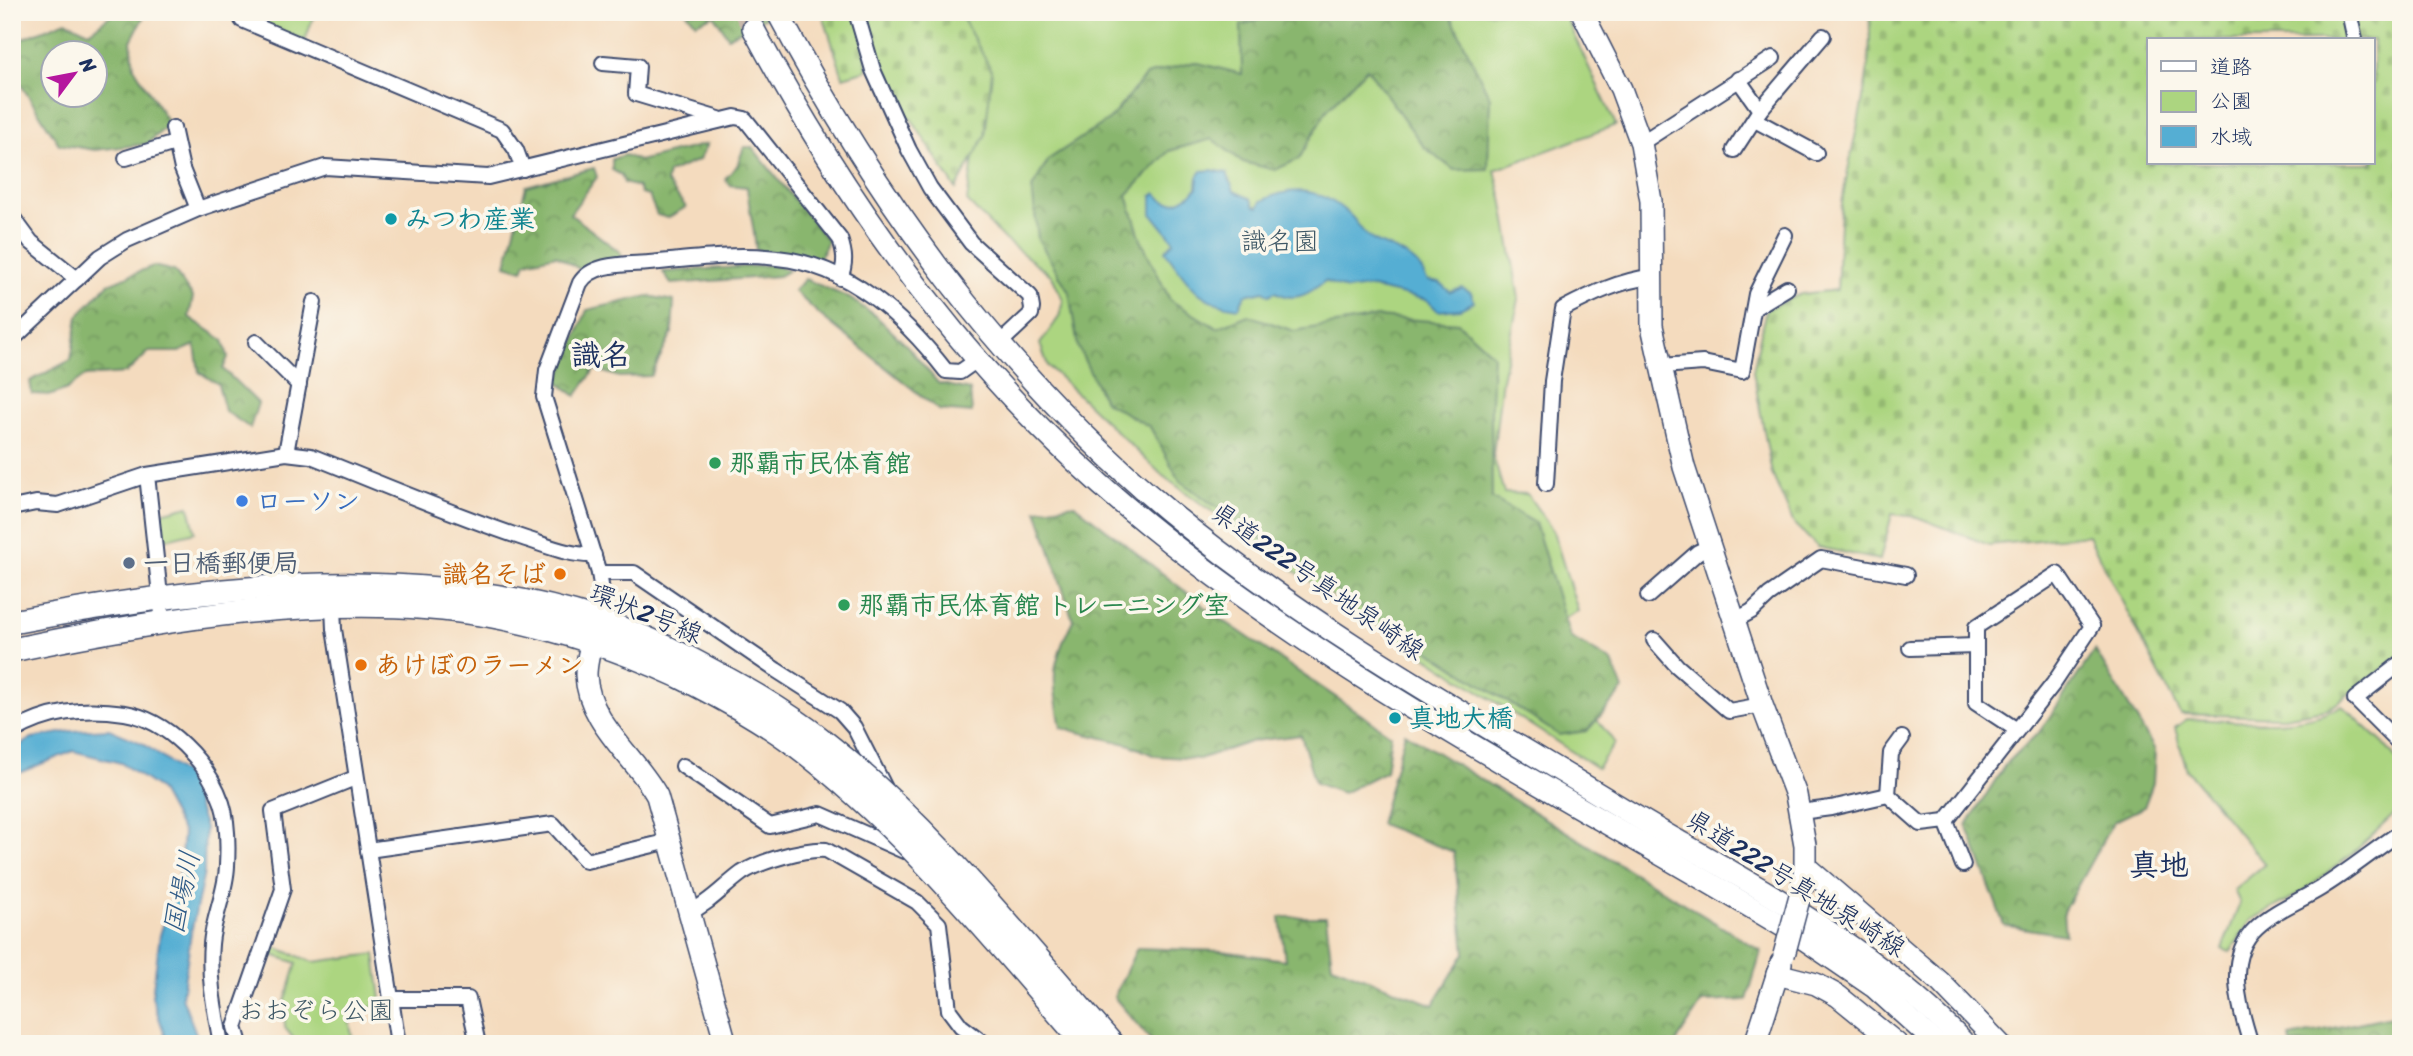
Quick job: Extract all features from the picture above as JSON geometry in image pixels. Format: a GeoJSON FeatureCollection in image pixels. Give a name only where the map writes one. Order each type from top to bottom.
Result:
{"type":"FeatureCollection","features":[{"type":"Feature","properties":{"kind":"main road","name":"県道222号真地泉崎線"},"geometry":{"type":"LineString","coordinates":[[1582,12],[1622,89],[1641,142],[1651,201],[1653,326],[1684,467],[1800,812],[1805,866],[1802,888],[1780,965]]}},
{"type":"Feature","properties":{"kind":"main road","name":"県道222号真地泉崎線"},"geometry":{"type":"LineString","coordinates":[[779,15],[838,123],[952,288],[999,344],[1081,430],[1167,510],[1265,584],[1368,653],[1850,945],[1909,989],[1965,1044]]}},
{"type":"Feature","properties":{"kind":"main road","name":"県道222号真地泉崎線"},"geometry":{"type":"LineString","coordinates":[[752,29],[807,126],[881,240],[977,360],[1064,450],[1137,515],[1215,576],[1328,656],[1840,962],[1896,1006],[1937,1044]]}},
{"type":"Feature","properties":{"kind":"main road","name":"環状2号線"},"geometry":{"type":"LineString","coordinates":[[12,622],[160,599],[337,585],[440,588],[530,603],[595,631],[652,663],[684,667],[794,719],[875,785],[926,835],[1112,1044]]}},
{"type":"Feature","properties":{"kind":"main road","name":"環状2号線"},"geometry":{"type":"LineString","coordinates":[[12,650],[163,623],[257,612],[333,607],[416,608],[487,615],[549,629],[595,631]]}},
{"type":"Feature","properties":{"kind":"main road"},"geometry":{"type":"LineString","coordinates":[[595,631],[586,672],[590,698],[597,715],[648,779],[657,796],[726,1044]]}},
{"type":"Feature","properties":{"kind":"main road","name":"環状2号線"},"geometry":{"type":"LineString","coordinates":[[684,667],[791,742],[863,801],[922,860],[1085,1044]]}},
{"type":"Feature","properties":{"kind":"main road"},"geometry":{"type":"LineString","coordinates":[[1805,866],[1940,982],[2000,1044]]}},
{"type":"Feature","properties":{"kind":"main road"},"geometry":{"type":"LineString","coordinates":[[1755,1044],[1780,965],[1838,996],[1897,1044]]}},
{"type":"Feature","properties":{"kind":"street"},"geometry":{"type":"LineString","coordinates":[[244,12],[242,20],[502,130],[516,150],[523,169]]}},
{"type":"Feature","properties":{"kind":"street"},"geometry":{"type":"LineString","coordinates":[[856,12],[873,70],[909,150],[930,188],[971,243],[1030,296],[1031,314],[999,344]]}},
{"type":"Feature","properties":{"kind":"street"},"geometry":{"type":"LineString","coordinates":[[2349,12],[2355,38]]}},
{"type":"Feature","properties":{"kind":"street"},"geometry":{"type":"LineString","coordinates":[[1734,150],[1758,115],[1823,36]]}},
{"type":"Feature","properties":{"kind":"street"},"geometry":{"type":"LineString","coordinates":[[1641,142],[1773,58]]}},
{"type":"Feature","properties":{"kind":"street"},"geometry":{"type":"LineString","coordinates":[[603,63],[638,66],[636,94],[721,120]]}},
{"type":"Feature","properties":{"kind":"street"},"geometry":{"type":"LineString","coordinates":[[1738,79],[1758,115],[1816,153]]}},
{"type":"Feature","properties":{"kind":"street"},"geometry":{"type":"LineString","coordinates":[[12,340],[100,257],[127,240],[198,209],[325,167],[488,177],[735,117],[745,119],[840,239],[845,255],[840,278]]}},
{"type":"Feature","properties":{"kind":"street"},"geometry":{"type":"LineString","coordinates":[[173,128],[182,169],[198,209]]}},
{"type":"Feature","properties":{"kind":"street"},"geometry":{"type":"LineString","coordinates":[[126,158],[175,143]]}},
{"type":"Feature","properties":{"kind":"street"},"geometry":{"type":"LineString","coordinates":[[14,219],[32,242],[77,279]]}},
{"type":"Feature","properties":{"kind":"street"},"geometry":{"type":"LineString","coordinates":[[1661,366],[1703,363],[1742,371],[1756,294],[1785,235]]}},
{"type":"Feature","properties":{"kind":"street"},"geometry":{"type":"LineString","coordinates":[[595,631],[603,597],[599,573],[544,397],[547,370],[584,278],[593,270],[757,257],[799,262],[840,278],[890,309],[916,334],[946,371],[960,372],[977,360]]}},
{"type":"Feature","properties":{"kind":"street"},"geometry":{"type":"LineString","coordinates":[[1546,484],[1552,381],[1563,309],[1635,279],[1651,277]]}},
{"type":"Feature","properties":{"kind":"street"},"geometry":{"type":"LineString","coordinates":[[1754,308],[1787,288]]}},
{"type":"Feature","properties":{"kind":"street"},"geometry":{"type":"LineString","coordinates":[[286,453],[314,302]]}},
{"type":"Feature","properties":{"kind":"street"},"geometry":{"type":"LineString","coordinates":[[256,342],[299,385]]}},
{"type":"Feature","properties":{"kind":"street"},"geometry":{"type":"LineString","coordinates":[[12,508],[36,503],[58,505],[147,475],[286,453],[311,456],[501,531],[582,556],[594,555]]}},
{"type":"Feature","properties":{"kind":"street"},"geometry":{"type":"LineString","coordinates":[[147,475],[163,623]]}},
{"type":"Feature","properties":{"kind":"street"},"geometry":{"type":"LineString","coordinates":[[1647,596],[1698,552],[1712,547]]}},
{"type":"Feature","properties":{"kind":"street"},"geometry":{"type":"LineString","coordinates":[[1736,620],[1821,559],[1906,575]]}},
{"type":"Feature","properties":{"kind":"street"},"geometry":{"type":"LineString","coordinates":[[599,573],[634,573],[840,711],[854,727],[914,838],[904,851],[820,814],[770,826],[683,766]]}},
{"type":"Feature","properties":{"kind":"street"},"geometry":{"type":"LineString","coordinates":[[1888,795],[1921,824],[1946,821],[2054,683],[2092,626],[2057,574],[1976,627],[1976,703],[2017,730]]}},
{"type":"Feature","properties":{"kind":"street"},"geometry":{"type":"LineString","coordinates":[[333,607],[355,778],[393,999],[398,1044]]}},
{"type":"Feature","properties":{"kind":"street"},"geometry":{"type":"LineString","coordinates":[[1654,640],[1677,666],[1729,711],[1762,705]]}},
{"type":"Feature","properties":{"kind":"street"},"geometry":{"type":"LineString","coordinates":[[1910,648],[1976,646]]}},
{"type":"Feature","properties":{"kind":"street"},"geometry":{"type":"LineString","coordinates":[[2401,663],[2355,699],[2401,745]]}},
{"type":"Feature","properties":{"kind":"street"},"geometry":{"type":"LineString","coordinates":[[12,732],[23,725],[79,709],[138,715],[161,727],[185,746],[207,772],[222,803],[227,836],[227,869],[211,944],[212,999],[221,1044]]}},
{"type":"Feature","properties":{"kind":"street"},"geometry":{"type":"LineString","coordinates":[[1888,795],[1891,753],[1902,738]]}},
{"type":"Feature","properties":{"kind":"street"},"geometry":{"type":"LineString","coordinates":[[240,1044],[235,1027],[283,889],[273,811],[355,778]]}},
{"type":"Feature","properties":{"kind":"street"},"geometry":{"type":"LineString","coordinates":[[1800,812],[1888,795]]}},
{"type":"Feature","properties":{"kind":"street"},"geometry":{"type":"LineString","coordinates":[[1946,821],[1963,865]]}},
{"type":"Feature","properties":{"kind":"street"},"geometry":{"type":"LineString","coordinates":[[368,850],[553,824],[586,861],[670,841]]}},
{"type":"Feature","properties":{"kind":"street"},"geometry":{"type":"LineString","coordinates":[[2251,1044],[2244,1024],[2236,963],[2244,942],[2257,927],[2324,887],[2401,832]]}},
{"type":"Feature","properties":{"kind":"street"},"geometry":{"type":"LineString","coordinates":[[690,912],[701,907],[752,867],[809,850],[826,850],[917,902],[939,924],[949,1010],[961,1026],[985,1044]]}},
{"type":"Feature","properties":{"kind":"street"},"geometry":{"type":"LineString","coordinates":[[393,999],[468,999],[478,1044]]}},
{"type":"Feature","properties":{"kind":"green space"},"geometry":{"type":"Polygon","coordinates":[[[115,12],[146,12],[131,41],[134,67],[169,124],[147,144],[95,150],[59,144],[18,80],[12,81],[12,43],[66,21],[89,32],[115,12]]]}},
{"type":"Feature","properties":{"kind":"green space"},"geometry":{"type":"Polygon","coordinates":[[[254,12],[315,12],[305,41],[258,21],[254,12]]]}},
{"type":"Feature","properties":{"kind":"green space"},"geometry":{"type":"Polygon","coordinates":[[[686,12],[775,12],[728,37],[714,15],[696,23],[686,12]]]}},
{"type":"Feature","properties":{"kind":"green space"},"geometry":{"type":"Polygon","coordinates":[[[822,12],[862,12],[867,70],[843,77],[822,12]]]}},
{"type":"Feature","properties":{"kind":"green space"},"geometry":{"type":"Polygon","coordinates":[[[868,12],[959,12],[992,71],[985,136],[956,189],[887,86],[868,12]]]}},
{"type":"Feature","properties":{"kind":"green space","name":"識名園"},"geometry":{"type":"Polygon","coordinates":[[[947,12],[1563,12],[1616,125],[1495,170],[1519,299],[1502,379],[1493,455],[1504,493],[1527,494],[1553,531],[1578,611],[1545,628],[1588,708],[1615,743],[1597,768],[1296,572],[1163,476],[1048,366],[1040,344],[1059,317],[1063,300],[1052,276],[1005,240],[967,201],[986,71],[947,12]]]}},
{"type":"Feature","properties":{"kind":"green space"},"geometry":{"type":"Polygon","coordinates":[[[1284,12],[1449,12],[1490,98],[1488,169],[1454,170],[1424,147],[1367,68],[1327,110],[1299,159],[1275,170],[1243,162],[1212,139],[1169,151],[1127,195],[1141,240],[1170,300],[1217,328],[1248,315],[1294,331],[1377,317],[1458,323],[1493,355],[1492,498],[1535,523],[1570,637],[1612,662],[1623,690],[1587,731],[1559,735],[1313,576],[1180,481],[1150,427],[1104,401],[1078,347],[1069,292],[1038,239],[1032,188],[1049,159],[1110,119],[1146,75],[1194,62],[1242,74],[1241,25],[1284,12]]]}},
{"type":"Feature","properties":{"kind":"green space"},"geometry":{"type":"Polygon","coordinates":[[[1869,12],[2401,12],[2401,655],[2329,709],[2284,717],[2180,714],[2088,535],[1989,545],[1917,517],[1892,514],[1880,560],[1818,547],[1794,524],[1772,474],[1753,371],[1766,309],[1801,294],[1837,290],[1842,204],[1869,60],[1869,12]]]}},
{"type":"Feature","properties":{"kind":"green space"},"geometry":{"type":"Polygon","coordinates":[[[707,144],[699,160],[668,173],[666,182],[686,207],[668,218],[657,215],[649,196],[641,194],[638,187],[624,183],[621,175],[612,170],[612,159],[625,155],[639,161],[707,144]]]}},
{"type":"Feature","properties":{"kind":"green space"},"geometry":{"type":"Polygon","coordinates":[[[744,147],[752,147],[828,241],[819,259],[756,250],[747,187],[729,185],[725,179],[737,166],[744,147]]]}},
{"type":"Feature","properties":{"kind":"green space"},"geometry":{"type":"Polygon","coordinates":[[[594,168],[597,177],[570,214],[621,253],[620,261],[590,265],[581,270],[556,255],[526,262],[523,270],[506,265],[526,186],[594,168]]]}},
{"type":"Feature","properties":{"kind":"green space"},"geometry":{"type":"Polygon","coordinates":[[[772,265],[789,270],[779,276],[671,284],[663,272],[772,265]]]}},
{"type":"Feature","properties":{"kind":"green space"},"geometry":{"type":"Polygon","coordinates":[[[153,266],[174,271],[193,297],[189,317],[223,340],[228,357],[223,369],[258,403],[250,428],[225,411],[218,384],[199,372],[195,345],[179,352],[149,352],[126,373],[85,376],[67,389],[52,395],[32,394],[30,381],[71,360],[78,316],[108,284],[153,266]]]}},
{"type":"Feature","properties":{"kind":"green space"},"geometry":{"type":"Polygon","coordinates":[[[805,279],[849,298],[877,317],[909,348],[938,383],[970,390],[972,413],[939,410],[820,315],[794,291],[805,279]]]}},
{"type":"Feature","properties":{"kind":"green space"},"geometry":{"type":"Polygon","coordinates":[[[648,296],[674,301],[672,333],[651,376],[619,377],[595,369],[576,396],[558,382],[587,310],[648,296]]]}},
{"type":"Feature","properties":{"kind":"green space"},"geometry":{"type":"Polygon","coordinates":[[[1074,504],[1214,614],[1391,735],[1386,771],[1343,793],[1315,783],[1301,735],[1253,741],[1199,759],[1155,756],[1131,745],[1061,728],[1055,672],[1060,649],[1073,620],[1037,510],[1074,504]]]}},
{"type":"Feature","properties":{"kind":"green space"},"geometry":{"type":"Polygon","coordinates":[[[189,506],[195,532],[163,540],[157,514],[189,506]]]}},
{"type":"Feature","properties":{"kind":"green space"},"geometry":{"type":"Polygon","coordinates":[[[2095,650],[2155,750],[2153,783],[2144,807],[2113,822],[2063,912],[2065,935],[2004,925],[1967,825],[2005,765],[2040,731],[2095,650]]]}},
{"type":"Feature","properties":{"kind":"green space"},"geometry":{"type":"Polygon","coordinates":[[[2342,705],[2384,744],[2401,765],[2401,808],[2353,853],[2303,892],[2251,920],[2230,952],[2222,949],[2240,903],[2234,890],[2265,864],[2187,770],[2175,728],[2187,719],[2288,721],[2326,713],[2342,705]]]}},
{"type":"Feature","properties":{"kind":"green space"},"geometry":{"type":"Polygon","coordinates":[[[1405,733],[1761,951],[1747,1000],[1702,1002],[1675,1044],[1154,1044],[1114,997],[1137,948],[1222,951],[1285,960],[1280,917],[1326,917],[1332,965],[1433,1005],[1465,953],[1454,852],[1380,824],[1405,733]]]}},
{"type":"Feature","properties":{"kind":"green space","name":"おおぞら公園"},"geometry":{"type":"Polygon","coordinates":[[[272,946],[313,962],[375,954],[382,1006],[348,1010],[353,1044],[298,1044],[285,1028],[284,1005],[297,963],[269,954],[272,946]]]}},
{"type":"Feature","properties":{"kind":"green space"},"geometry":{"type":"Polygon","coordinates":[[[2401,1014],[2401,1044],[2291,1044],[2290,1037],[2401,1014]]]}},
{"type":"Feature","properties":{"kind":"water"},"geometry":{"type":"Polygon","coordinates":[[[1202,171],[1227,173],[1234,191],[1251,199],[1254,206],[1259,207],[1261,201],[1273,196],[1297,191],[1319,195],[1329,200],[1351,216],[1369,238],[1412,259],[1428,281],[1440,283],[1450,292],[1462,288],[1471,293],[1474,302],[1460,309],[1438,311],[1427,300],[1368,287],[1347,290],[1325,281],[1302,296],[1289,297],[1275,292],[1269,295],[1264,291],[1245,295],[1239,308],[1203,296],[1165,251],[1174,241],[1152,214],[1152,196],[1156,193],[1165,201],[1182,200],[1197,188],[1198,177],[1202,171]]]}},
{"type":"Feature","properties":{"kind":"water","name":"国場川"},"geometry":{"type":"Polygon","coordinates":[[[109,729],[144,744],[187,776],[205,828],[204,873],[191,933],[182,997],[200,1044],[168,1044],[152,997],[160,935],[180,871],[183,833],[159,789],[121,763],[73,751],[19,773],[12,783],[12,750],[32,738],[72,731],[109,729]]]}},
{"type":"Feature","properties":{"kind":"tunnel"},"geometry":{"type":"LineString","coordinates":[[744,12],[753,28]]}},
{"type":"Feature","properties":{"kind":"place","name":"みつわ産業"},"geometry":{"type":"Point","coordinates":[391,219]}},
{"type":"Feature","properties":{"kind":"place","name":"那覇市民体育館"},"geometry":{"type":"Point","coordinates":[715,463]}},
{"type":"Feature","properties":{"kind":"place","name":"ローソン"},"geometry":{"type":"Point","coordinates":[242,501]}},
{"type":"Feature","properties":{"kind":"place","name":"一日橋郵便局"},"geometry":{"type":"Point","coordinates":[129,563]}},
{"type":"Feature","properties":{"kind":"place","name":"識名そば"},"geometry":{"type":"Point","coordinates":[560,574]}},
{"type":"Feature","properties":{"kind":"place","name":"那覇市民体育館 トレーニング室"},"geometry":{"type":"Point","coordinates":[844,605]}},
{"type":"Feature","properties":{"kind":"place","name":"あけぼのラーメン"},"geometry":{"type":"Point","coordinates":[361,665]}},
{"type":"Feature","properties":{"kind":"place","name":"真地大橋"},"geometry":{"type":"Point","coordinates":[1395,718]}},
{"type":"Feature","properties":{"kind":"district","name":"識名"},"geometry":{"type":"Point","coordinates":[601,355]}},
{"type":"Feature","properties":{"kind":"district","name":"真地"},"geometry":{"type":"Point","coordinates":[2159,865]}}]}
